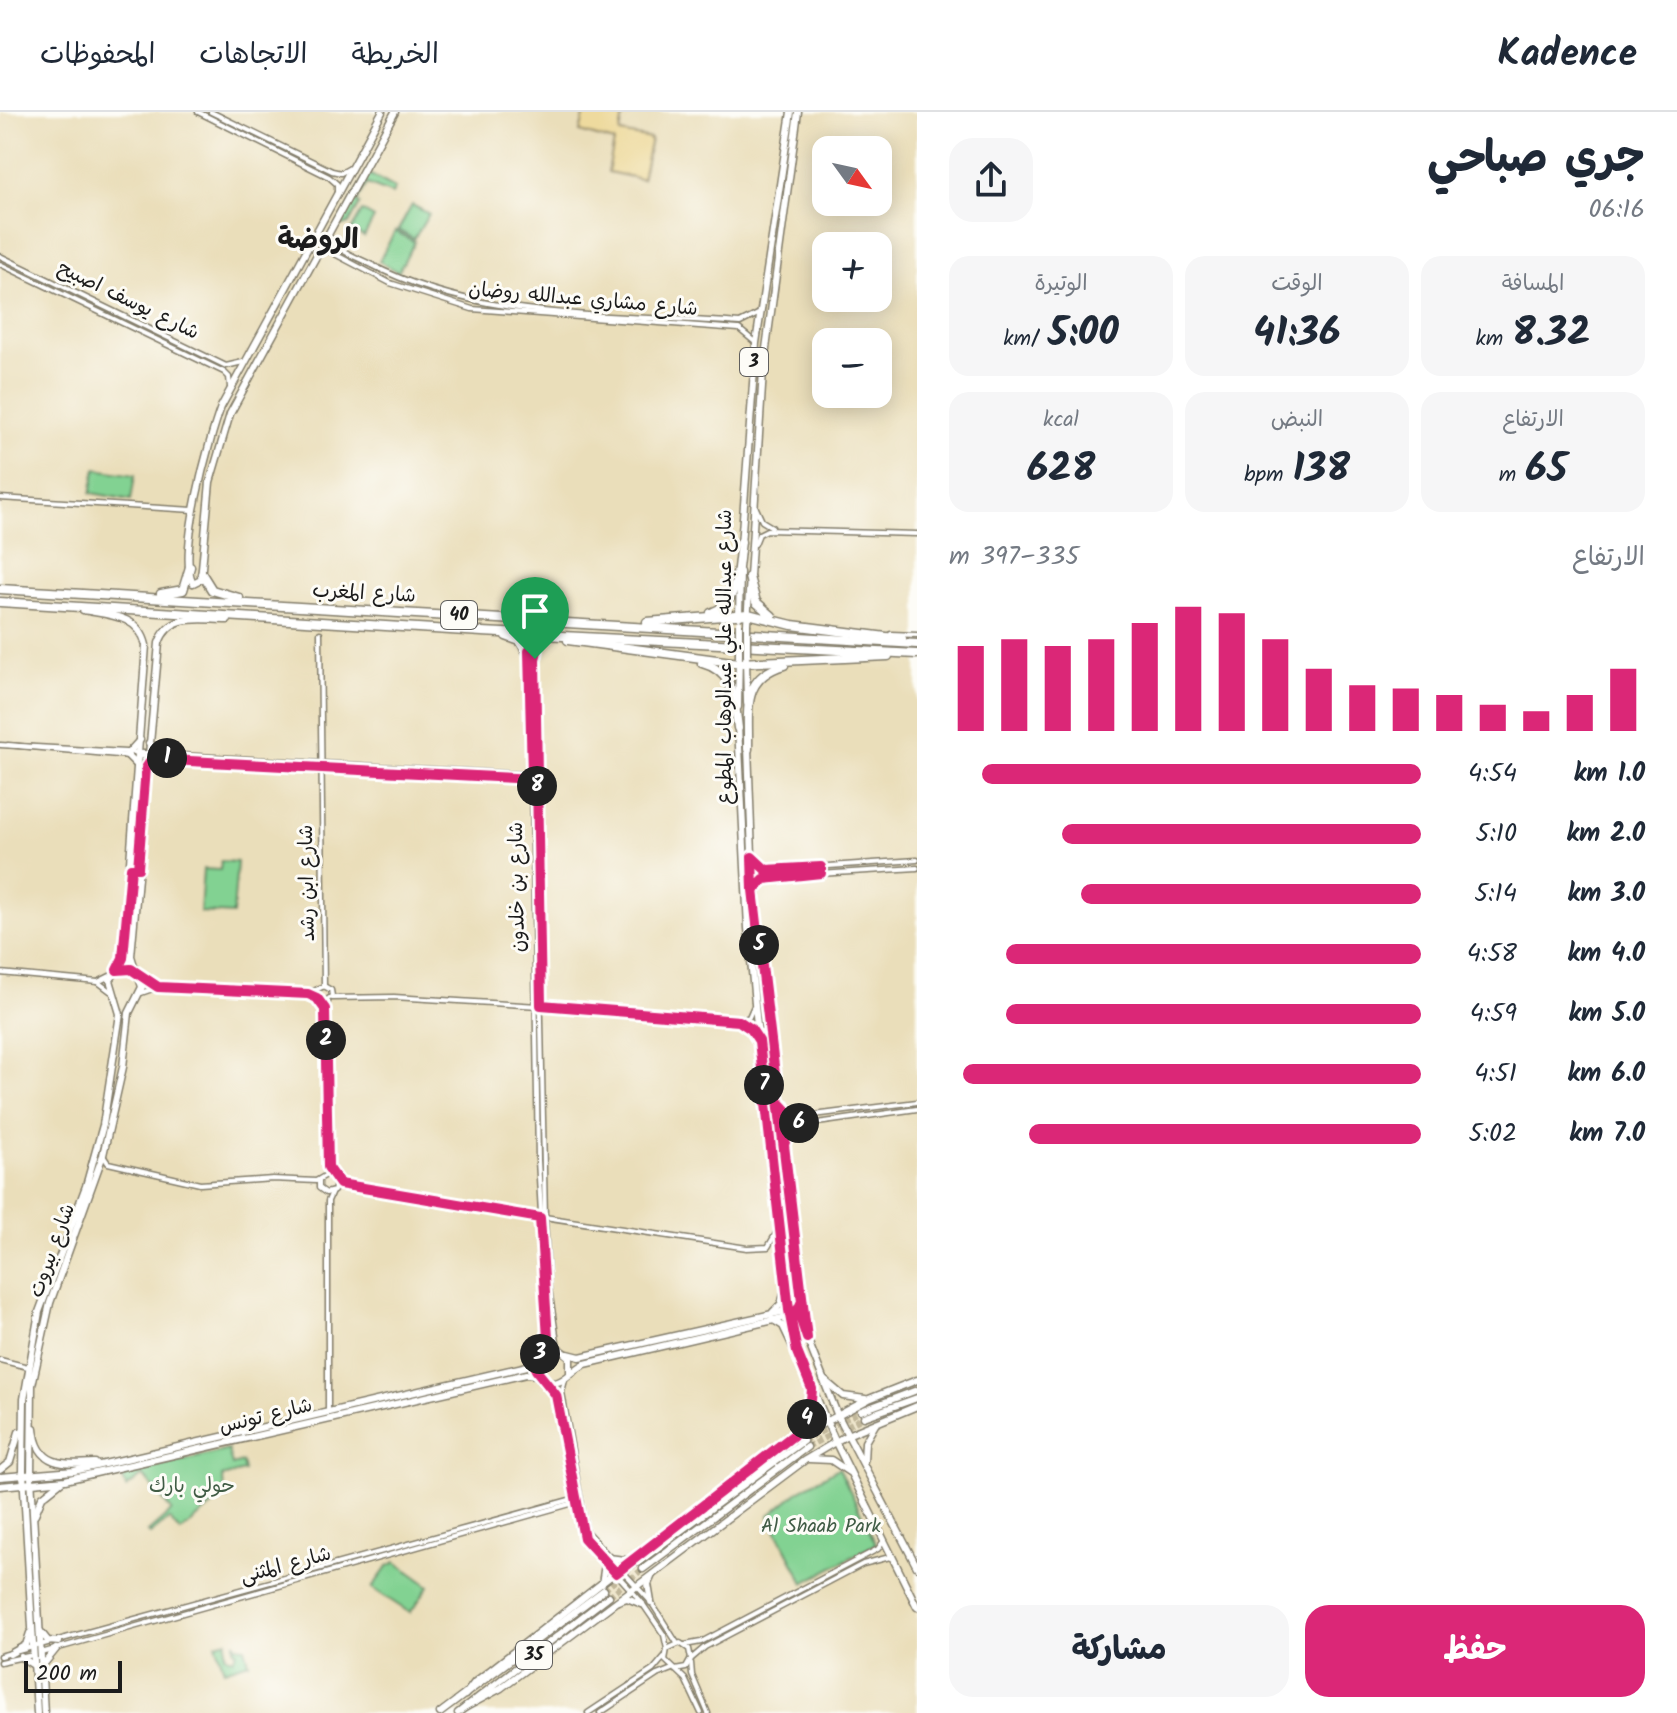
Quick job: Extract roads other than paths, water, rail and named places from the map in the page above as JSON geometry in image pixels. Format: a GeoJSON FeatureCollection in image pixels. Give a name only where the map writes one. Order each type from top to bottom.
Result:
{"type":"FeatureCollection","features":[{"type":"Feature","properties":{"kind":"highway"},"geometry":{"type":"LineString","coordinates":[[681,620],[715,612],[728,603],[741,542]]}},
{"type":"Feature","properties":{"kind":"highway"},"geometry":{"type":"LineString","coordinates":[[66,594],[176,594],[186,584],[190,567]]}},
{"type":"Feature","properties":{"kind":"highway"},"geometry":{"type":"LineString","coordinates":[[202,574],[212,590],[225,597],[299,607]]}},
{"type":"Feature","properties":{"kind":"highway"},"geometry":{"type":"LineString","coordinates":[[749,577],[754,599],[762,609],[799,626]]}},
{"type":"Feature","properties":{"kind":"highway","name":"شارع المغرب"},"geometry":{"type":"LineString","coordinates":[[0,589],[917,643]]}},
{"type":"Feature","properties":{"kind":"highway","name":"شارع المغرب"},"geometry":{"type":"LineString","coordinates":[[0,602],[272,620],[917,654]]}},
{"type":"Feature","properties":{"kind":"highway"},"geometry":{"type":"LineString","coordinates":[[574,622],[742,617],[868,633],[917,643]]}},
{"type":"Feature","properties":{"kind":"highway"},"geometry":{"type":"LineString","coordinates":[[485,632],[520,641],[530,657]]}},
{"type":"Feature","properties":{"kind":"highway"},"geometry":{"type":"LineString","coordinates":[[538,634],[666,653],[743,659],[801,661],[917,654]]}},
{"type":"Feature","properties":{"kind":"highway"},"geometry":{"type":"LineString","coordinates":[[666,653],[712,666],[722,672],[731,684],[738,728]]}},
{"type":"Feature","properties":{"kind":"highway"},"geometry":{"type":"LineString","coordinates":[[748,749],[752,687],[768,670],[801,661]]}},
{"type":"Feature","properties":{"kind":"main road"},"geometry":{"type":"LineString","coordinates":[[382,112],[221,407],[209,441],[194,510],[190,567],[193,583],[199,583],[202,574],[207,502],[219,446],[230,414],[395,113]]}},
{"type":"Feature","properties":{"kind":"main road","name":"شارع عبدالله علي عبدالوهاب المطوع"},"geometry":{"type":"LineString","coordinates":[[795,112],[795,133],[764,359],[749,577],[742,617],[747,624],[738,728],[748,928],[779,1227],[797,1352],[835,1441],[898,1562],[917,1607]]}},
{"type":"Feature","properties":{"kind":"main road","name":"شارع عبدالله علي عبدالوهاب المطوع"},"geometry":{"type":"LineString","coordinates":[[795,112],[756,343],[741,542],[743,659],[753,890],[802,1301],[807,1338],[837,1414]]}},
{"type":"Feature","properties":{"kind":"main road"},"geometry":{"type":"LineString","coordinates":[[221,407],[225,414],[230,414]]}},
{"type":"Feature","properties":{"kind":"main road"},"geometry":{"type":"LineString","coordinates":[[209,441],[216,439],[219,446]]}},
{"type":"Feature","properties":{"kind":"main road"},"geometry":{"type":"LineString","coordinates":[[67,608],[126,619],[142,634],[146,653],[141,737],[144,754]]}},
{"type":"Feature","properties":{"kind":"main road"},"geometry":{"type":"LineString","coordinates":[[134,868],[123,958],[110,991],[115,998],[124,1001],[138,996],[138,974],[132,961],[134,868],[142,768],[148,742],[159,643],[169,625],[185,620],[272,620]]}},
{"type":"Feature","properties":{"kind":"main road"},"geometry":{"type":"LineString","coordinates":[[141,737],[128,753],[142,768]]}},
{"type":"Feature","properties":{"kind":"main road"},"geometry":{"type":"LineString","coordinates":[[142,768],[159,755],[148,742]]}},
{"type":"Feature","properties":{"kind":"main road"},"geometry":{"type":"LineString","coordinates":[[128,907],[128,935],[133,936]]}},
{"type":"Feature","properties":{"kind":"main road"},"geometry":{"type":"LineString","coordinates":[[115,973],[126,968],[138,974]]}},
{"type":"Feature","properties":{"kind":"main road","name":"شارع بيروت"},"geometry":{"type":"LineString","coordinates":[[89,1187],[103,1155],[123,1067],[129,1013],[138,996]]}},
{"type":"Feature","properties":{"kind":"main road","name":"شارع بيروت"},"geometry":{"type":"LineString","coordinates":[[35,1625],[33,1522],[27,1480],[32,1394],[50,1303],[89,1187],[104,1124],[120,1012],[115,998]]}},
{"type":"Feature","properties":{"kind":"main road"},"geometry":{"type":"LineString","coordinates":[[115,1054],[119,1058],[124,1055]]}},
{"type":"Feature","properties":{"kind":"main road"},"geometry":{"type":"LineString","coordinates":[[114,1067],[118,1064],[123,1067]]}},
{"type":"Feature","properties":{"kind":"main road","name":"شارع بيروت"},"geometry":{"type":"LineString","coordinates":[[44,1713],[35,1625],[22,1417],[28,1367],[48,1283],[78,1218]]}},
{"type":"Feature","properties":{"kind":"main road"},"geometry":{"type":"LineString","coordinates":[[787,1284],[781,1304],[771,1316],[590,1363],[548,1383],[538,1375],[536,1364],[543,1351],[558,1348],[578,1357],[719,1326],[771,1316],[792,1313],[802,1301]]}},
{"type":"Feature","properties":{"kind":"main road"},"geometry":{"type":"LineString","coordinates":[[792,1313],[807,1338]]}},
{"type":"Feature","properties":{"kind":"main road"},"geometry":{"type":"LineString","coordinates":[[771,1316],[783,1326],[797,1352]]}},
{"type":"Feature","properties":{"kind":"main road"},"geometry":{"type":"LineString","coordinates":[[710,1334],[719,1330],[719,1326]]}},
{"type":"Feature","properties":{"kind":"main road"},"geometry":{"type":"LineString","coordinates":[[568,1354],[568,1376]]}},
{"type":"Feature","properties":{"kind":"main road"},"geometry":{"type":"LineString","coordinates":[[590,1363],[587,1358],[593,1354]]}},
{"type":"Feature","properties":{"kind":"main road","name":"شارع تونس"},"geometry":{"type":"LineString","coordinates":[[0,1486],[107,1463],[141,1459],[504,1375],[536,1364]]}},
{"type":"Feature","properties":{"kind":"main road","name":"شارع تونس"},"geometry":{"type":"LineString","coordinates":[[0,1477],[65,1480],[337,1411],[504,1375],[538,1375]]}},
{"type":"Feature","properties":{"kind":"main road"},"geometry":{"type":"LineString","coordinates":[[820,1377],[843,1396],[869,1399]]}},
{"type":"Feature","properties":{"kind":"main road"},"geometry":{"type":"LineString","coordinates":[[606,1593],[607,1561],[638,1564],[749,1468],[794,1437],[869,1399],[917,1380]]}},
{"type":"Feature","properties":{"kind":"main road"},"geometry":{"type":"LineString","coordinates":[[794,1437],[807,1420],[812,1389]]}},
{"type":"Feature","properties":{"kind":"main road"},"geometry":{"type":"LineString","coordinates":[[917,1390],[863,1414],[917,1398]]}},
{"type":"Feature","properties":{"kind":"main road"},"geometry":{"type":"LineString","coordinates":[[32,1394],[34,1437],[43,1457],[57,1464],[107,1463]]}},
{"type":"Feature","properties":{"kind":"main road"},"geometry":{"type":"LineString","coordinates":[[440,1713],[465,1695],[475,1682],[606,1593],[632,1587],[805,1460],[847,1435],[917,1406]]}},
{"type":"Feature","properties":{"kind":"main road","name":"3"},"geometry":{"type":"LineString","coordinates":[[837,1414],[917,1567]]}},
{"type":"Feature","properties":{"kind":"main road"},"geometry":{"type":"LineString","coordinates":[[0,1470],[14,1452],[22,1417]]}},
{"type":"Feature","properties":{"kind":"main road"},"geometry":{"type":"LineString","coordinates":[[868,1471],[864,1448],[877,1422]]}},
{"type":"Feature","properties":{"kind":"main road"},"geometry":{"type":"LineString","coordinates":[[606,1593],[618,1572],[638,1564],[805,1444]]}},
{"type":"Feature","properties":{"kind":"main road"},"geometry":{"type":"LineString","coordinates":[[805,1460],[835,1461],[855,1480]]}},
{"type":"Feature","properties":{"kind":"main road"},"geometry":{"type":"LineString","coordinates":[[33,1522],[42,1497],[65,1480]]}},
{"type":"Feature","properties":{"kind":"main road"},"geometry":{"type":"LineString","coordinates":[[651,1602],[648,1584],[654,1571]]}},
{"type":"Feature","properties":{"kind":"main road"},"geometry":{"type":"LineString","coordinates":[[606,1593],[642,1604]]}},
{"type":"Feature","properties":{"kind":"main road","name":"35"},"geometry":{"type":"LineString","coordinates":[[458,1713],[606,1593]]}},
{"type":"Feature","properties":{"kind":"main road"},"geometry":{"type":"LineString","coordinates":[[35,1625],[44,1639],[58,1646],[45,1660],[42,1677]]}},
{"type":"Feature","properties":{"kind":"main road"},"geometry":{"type":"LineString","coordinates":[[10,1654],[26,1645],[35,1625]]}},
{"type":"Feature","properties":{"kind":"main road","name":"شارع بيروت"},"geometry":{"type":"LineString","coordinates":[[37,1651],[37,1713]]}},
{"type":"Feature","properties":{"kind":"main road"},"geometry":{"type":"LineString","coordinates":[[21,1657],[35,1666]]}},
{"type":"Feature","properties":{"kind":"street"},"geometry":{"type":"LineString","coordinates":[[201,112],[328,173],[336,182],[337,195]]}},
{"type":"Feature","properties":{"kind":"street"},"geometry":{"type":"LineString","coordinates":[[328,173],[341,173],[354,163]]}},
{"type":"Feature","properties":{"kind":"street","name":"شارع مشاري عبدالله روضان"},"geometry":{"type":"LineString","coordinates":[[328,232],[334,244],[400,280],[484,303],[744,323],[760,312]]}},
{"type":"Feature","properties":{"kind":"street","name":"شارع مشاري عبدالله روضان"},"geometry":{"type":"LineString","coordinates":[[317,253],[329,251],[404,288],[472,309],[744,330],[756,343]]}},
{"type":"Feature","properties":{"kind":"street","name":"شارع يوسف اصبيح"},"geometry":{"type":"LineString","coordinates":[[0,256],[230,367],[243,362]]}},
{"type":"Feature","properties":{"kind":"street"},"geometry":{"type":"LineString","coordinates":[[362,267],[360,263],[364,261]]}},
{"type":"Feature","properties":{"kind":"street"},"geometry":{"type":"LineString","coordinates":[[8,268],[11,262]]}},
{"type":"Feature","properties":{"kind":"street","name":"شارع يوسف اصبيح"},"geometry":{"type":"LineString","coordinates":[[0,264],[227,374],[230,388]]}},
{"type":"Feature","properties":{"kind":"street"},"geometry":{"type":"LineString","coordinates":[[16,272],[19,266]]}},
{"type":"Feature","properties":{"kind":"street"},"geometry":{"type":"LineString","coordinates":[[472,309],[476,306],[474,301]]}},
{"type":"Feature","properties":{"kind":"street"},"geometry":{"type":"LineString","coordinates":[[481,310],[484,303]]}},
{"type":"Feature","properties":{"kind":"street"},"geometry":{"type":"LineString","coordinates":[[600,321],[601,314]]}},
{"type":"Feature","properties":{"kind":"street"},"geometry":{"type":"LineString","coordinates":[[613,322],[609,318],[616,315]]}},
{"type":"Feature","properties":{"kind":"street"},"geometry":{"type":"LineString","coordinates":[[688,327],[692,324],[689,319]]}},
{"type":"Feature","properties":{"kind":"street"},"geometry":{"type":"LineString","coordinates":[[702,320],[697,323],[702,327]]}},
{"type":"Feature","properties":{"kind":"street"},"geometry":{"type":"LineString","coordinates":[[191,356],[194,350]]}},
{"type":"Feature","properties":{"kind":"street"},"geometry":{"type":"LineString","coordinates":[[200,361],[202,354]]}},
{"type":"Feature","properties":{"kind":"street"},"geometry":{"type":"LineString","coordinates":[[755,485],[760,518],[767,526],[917,534]]}},
{"type":"Feature","properties":{"kind":"street"},"geometry":{"type":"LineString","coordinates":[[0,498],[194,510]]}},
{"type":"Feature","properties":{"kind":"street"},"geometry":{"type":"LineString","coordinates":[[750,562],[760,533],[782,529]]}},
{"type":"Feature","properties":{"kind":"street","name":"شارع ابن رشد"},"geometry":{"type":"LineString","coordinates":[[320,633],[324,986]]}},
{"type":"Feature","properties":{"kind":"street"},"geometry":{"type":"LineString","coordinates":[[868,633],[917,635]]}},
{"type":"Feature","properties":{"kind":"street","name":"شارع بن خلدون"},"geometry":{"type":"LineString","coordinates":[[535,777],[529,651],[535,648],[542,1218],[548,1338],[543,1351]]}},
{"type":"Feature","properties":{"kind":"street"},"geometry":{"type":"LineString","coordinates":[[0,745],[535,777]]}},
{"type":"Feature","properties":{"kind":"street"},"geometry":{"type":"LineString","coordinates":[[752,857],[761,868],[811,871]]}},
{"type":"Feature","properties":{"kind":"street"},"geometry":{"type":"LineString","coordinates":[[753,890],[770,877],[917,860]]}},
{"type":"Feature","properties":{"kind":"street"},"geometry":{"type":"LineString","coordinates":[[895,869],[896,861]]}},
{"type":"Feature","properties":{"kind":"street"},"geometry":{"type":"LineString","coordinates":[[886,862],[887,870]]}},
{"type":"Feature","properties":{"kind":"street"},"geometry":{"type":"LineString","coordinates":[[821,870],[917,868]]}},
{"type":"Feature","properties":{"kind":"street"},"geometry":{"type":"LineString","coordinates":[[770,870],[770,877]]}},
{"type":"Feature","properties":{"kind":"street"},"geometry":{"type":"LineString","coordinates":[[0,973],[98,982],[110,991]]}},
{"type":"Feature","properties":{"kind":"street"},"geometry":{"type":"LineString","coordinates":[[98,982],[115,973]]}},
{"type":"Feature","properties":{"kind":"street"},"geometry":{"type":"LineString","coordinates":[[138,974],[158,987]]}},
{"type":"Feature","properties":{"kind":"street"},"geometry":{"type":"LineString","coordinates":[[324,986],[331,997]]}},
{"type":"Feature","properties":{"kind":"street"},"geometry":{"type":"LineString","coordinates":[[318,998],[324,986]]}},
{"type":"Feature","properties":{"kind":"street"},"geometry":{"type":"LineString","coordinates":[[138,996],[158,987],[308,994],[318,998],[340,995],[538,1005],[739,1021],[749,1017],[756,1002]]}},
{"type":"Feature","properties":{"kind":"street"},"geometry":{"type":"LineString","coordinates":[[328,1174],[325,1009],[331,997]]}},
{"type":"Feature","properties":{"kind":"street"},"geometry":{"type":"LineString","coordinates":[[318,998],[325,1009]]}},
{"type":"Feature","properties":{"kind":"street"},"geometry":{"type":"LineString","coordinates":[[739,1021],[751,1029],[759,1041]]}},
{"type":"Feature","properties":{"kind":"street"},"geometry":{"type":"LineString","coordinates":[[778,1101],[792,1116],[800,1117],[917,1102]]}},
{"type":"Feature","properties":{"kind":"street"},"geometry":{"type":"LineString","coordinates":[[851,1117],[852,1109]]}},
{"type":"Feature","properties":{"kind":"street"},"geometry":{"type":"LineString","coordinates":[[784,1145],[789,1130],[802,1124],[917,1109]]}},
{"type":"Feature","properties":{"kind":"street"},"geometry":{"type":"LineString","coordinates":[[842,1111],[843,1118]]}},
{"type":"Feature","properties":{"kind":"street"},"geometry":{"type":"LineString","coordinates":[[800,1117],[802,1124]]}},
{"type":"Feature","properties":{"kind":"street"},"geometry":{"type":"LineString","coordinates":[[103,1155],[108,1163],[200,1184],[319,1180],[328,1174]]}},
{"type":"Feature","properties":{"kind":"street"},"geometry":{"type":"LineString","coordinates":[[328,1174],[348,1187],[762,1249],[772,1243],[779,1227]]}},
{"type":"Feature","properties":{"kind":"street"},"geometry":{"type":"LineString","coordinates":[[319,1180],[328,1201],[330,1402],[327,1414]]}},
{"type":"Feature","properties":{"kind":"street"},"geometry":{"type":"LineString","coordinates":[[328,1201],[337,1181]]}},
{"type":"Feature","properties":{"kind":"street"},"geometry":{"type":"LineString","coordinates":[[324,1192],[332,1192]]}},
{"type":"Feature","properties":{"kind":"street","name":"شارع بن خلدون"},"geometry":{"type":"LineString","coordinates":[[542,1218],[558,1348]]}},
{"type":"Feature","properties":{"kind":"street"},"geometry":{"type":"LineString","coordinates":[[0,1360],[28,1367]]}},
{"type":"Feature","properties":{"kind":"street"},"geometry":{"type":"LineString","coordinates":[[568,1376],[562,1392],[578,1500]]}},
{"type":"Feature","properties":{"kind":"street"},"geometry":{"type":"LineString","coordinates":[[548,1383],[556,1395],[587,1534],[607,1561],[651,1602],[677,1643],[704,1644]]}},
{"type":"Feature","properties":{"kind":"street"},"geometry":{"type":"LineString","coordinates":[[330,1402],[337,1411]]}},
{"type":"Feature","properties":{"kind":"street","name":"شارع المثنى"},"geometry":{"type":"LineString","coordinates":[[0,1659],[10,1654],[58,1646],[578,1500]]}},
{"type":"Feature","properties":{"kind":"street"},"geometry":{"type":"LineString","coordinates":[[764,1613],[881,1546],[883,1532]]}},
{"type":"Feature","properties":{"kind":"street"},"geometry":{"type":"LineString","coordinates":[[588,1713],[655,1673],[686,1668],[704,1644],[863,1564],[887,1556],[898,1562]]}},
{"type":"Feature","properties":{"kind":"street"},"geometry":{"type":"LineString","coordinates":[[862,1557],[863,1564]]}},
{"type":"Feature","properties":{"kind":"street"},"geometry":{"type":"LineString","coordinates":[[632,1587],[664,1635],[666,1663],[687,1683],[701,1713]]}},
{"type":"Feature","properties":{"kind":"street"},"geometry":{"type":"LineString","coordinates":[[664,1635],[670,1631]]}},
{"type":"Feature","properties":{"kind":"street"},"geometry":{"type":"LineString","coordinates":[[655,1673],[666,1652],[677,1643]]}},
{"type":"Feature","properties":{"kind":"street"},"geometry":{"type":"LineString","coordinates":[[685,1645],[691,1660],[693,1679],[708,1713]]}},
{"type":"Feature","properties":{"kind":"street","name":"شارع المثنى"},"geometry":{"type":"LineString","coordinates":[[0,1659],[21,1657],[37,1651]]}},
{"type":"Feature","properties":{"kind":"street"},"geometry":{"type":"LineString","coordinates":[[687,1683],[689,1677],[693,1679]]}},
{"type":"Feature","properties":{"kind":"street"},"geometry":{"type":"LineString","coordinates":[[600,1713],[616,1698]]}},
{"type":"Feature","properties":{"kind":"tunnel"},"geometry":{"type":"LineString","coordinates":[[803,1441],[861,1411]]}},
{"type":"Feature","properties":{"kind":"tunnel"},"geometry":{"type":"LineString","coordinates":[[807,1447],[864,1417]]}},
{"type":"Feature","properties":{"kind":"tunnel"},"geometry":{"type":"LineString","coordinates":[[604,1590],[638,1562]]}},
{"type":"Feature","properties":{"kind":"tunnel"},"geometry":{"type":"LineString","coordinates":[[609,1596],[643,1569]]}},
{"type":"Feature","properties":{"kind":"district","name":"الروضة"},"geometry":{"type":"Point","coordinates":[318,240]}},
{"type":"Feature","properties":{"kind":"park label","name":"حولي بارك"},"geometry":{"type":"Point","coordinates":[192,1487]}},
{"type":"Feature","properties":{"kind":"park label","name":"Al Shaab Park"},"geometry":{"type":"Point","coordinates":[821,1527]}}]}
